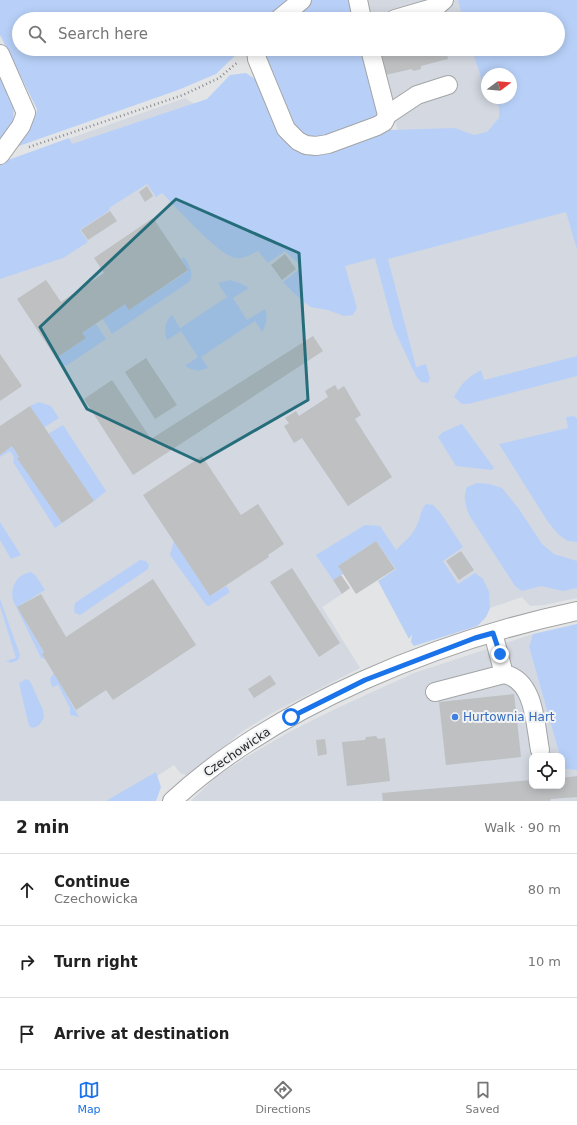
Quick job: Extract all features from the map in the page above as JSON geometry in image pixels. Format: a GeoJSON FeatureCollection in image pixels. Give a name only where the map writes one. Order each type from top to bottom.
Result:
{"type":"FeatureCollection","features":[{"type":"Feature","properties":{"kind":"street"},"geometry":{"type":"LineString","coordinates":[[287,12],[302,0]]}},
{"type":"Feature","properties":{"kind":"street"},"geometry":{"type":"LineString","coordinates":[[358,0],[361,12]]}},
{"type":"Feature","properties":{"kind":"street"},"geometry":{"type":"LineString","coordinates":[[421,12],[436,8],[444,0]]}},
{"type":"Feature","properties":{"kind":"street"},"geometry":{"type":"LineString","coordinates":[[0,54],[26,113],[21,126],[0,155]]}},
{"type":"Feature","properties":{"kind":"street"},"geometry":{"type":"LineString","coordinates":[[252,56],[257,59],[286,129],[298,141],[306,145],[316,146],[328,144],[377,126],[384,122],[387,115],[417,95],[448,85]]}},
{"type":"Feature","properties":{"kind":"street"},"geometry":{"type":"LineString","coordinates":[[372,56],[387,115]]}},
{"type":"Feature","properties":{"kind":"street","name":"Czechowicka"},"geometry":{"type":"LineString","coordinates":[[172,801],[239,749],[291,717],[359,683],[409,662],[493,633],[577,610]]}},
{"type":"Feature","properties":{"kind":"street"},"geometry":{"type":"LineString","coordinates":[[493,633],[504,674]]}},
{"type":"Feature","properties":{"kind":"street"},"geometry":{"type":"LineString","coordinates":[[435,692],[504,674],[514,676],[523,685],[529,697],[540,750]]}},
{"type":"Feature","properties":{"kind":"path"},"geometry":{"type":"LineString","coordinates":[[23,149],[183,95],[219,78],[246,56]]}},
{"type":"Feature","properties":{"kind":"highlighted area"},"geometry":{"type":"Polygon","coordinates":[[[176,199],[299,253],[308,400],[200,462],[87,409],[40,327],[176,199]]]}},
{"type":"Feature","properties":{"kind":"shaded area"},"geometry":{"type":"Polygon","coordinates":[[[0,0],[296,0],[283,12],[12,12],[12,56],[235,56],[216,74],[178,90],[19,146],[22,136],[34,120],[37,109],[0,35],[0,0]]]}},
{"type":"Feature","properties":{"kind":"shaded area"},"geometry":{"type":"Polygon","coordinates":[[[310,0],[353,0],[356,12],[295,12],[310,0]]]}},
{"type":"Feature","properties":{"kind":"shaded area"},"geometry":{"type":"Polygon","coordinates":[[[362,0],[483,0],[486,12],[365,12],[362,0]]]}},
{"type":"Feature","properties":{"kind":"shaded area"},"geometry":{"type":"Polygon","coordinates":[[[458,0],[577,0],[577,249],[566,212],[388,259],[416,367],[426,364],[430,378],[428,383],[421,382],[416,376],[394,329],[375,258],[345,266],[357,308],[353,315],[344,316],[328,310],[311,307],[302,301],[283,282],[300,269],[300,265],[285,251],[268,263],[258,251],[242,258],[232,257],[206,238],[162,193],[156,197],[147,184],[109,208],[110,210],[80,230],[88,242],[63,258],[0,279],[0,163],[69,138],[72,144],[207,99],[230,75],[246,73],[255,79],[282,138],[302,152],[315,154],[389,130],[455,128],[474,135],[487,132],[499,118],[499,106],[497,104],[517,104],[517,68],[481,68],[481,77],[474,56],[565,56],[565,12],[461,12],[458,0]]]}},
{"type":"Feature","properties":{"kind":"shaded area"},"geometry":{"type":"Polygon","coordinates":[[[368,56],[377,92],[378,109],[376,115],[366,123],[349,130],[330,135],[314,137],[309,136],[297,129],[288,116],[264,57],[368,56]]]}},
{"type":"Feature","properties":{"kind":"shaded area"},"geometry":{"type":"Polygon","coordinates":[[[377,56],[492,56],[489,68],[481,68],[481,104],[506,104],[512,130],[476,145],[399,136],[377,56]]]}},
{"type":"Feature","properties":{"kind":"shaded area"},"geometry":{"type":"Polygon","coordinates":[[[0,74],[14,104],[13,124],[0,141],[0,74]]]}},
{"type":"Feature","properties":{"kind":"shaded area"},"geometry":{"type":"Polygon","coordinates":[[[185,98],[346,202],[577,163],[577,598],[544,605],[530,606],[522,597],[490,608],[486,617],[477,626],[431,547],[395,569],[376,541],[338,566],[343,574],[333,580],[342,594],[322,607],[360,668],[270,714],[240,733],[192,774],[185,775],[180,773],[174,765],[120,801],[0,801],[0,163],[185,98]]]}},
{"type":"Feature","properties":{"kind":"shaded area"},"geometry":{"type":"Polygon","coordinates":[[[184,257],[191,272],[191,279],[189,282],[112,334],[103,319],[125,304],[129,310],[188,271],[181,259],[184,257]]]}},
{"type":"Feature","properties":{"kind":"shaded area"},"geometry":{"type":"Polygon","coordinates":[[[230,280],[249,288],[233,298],[247,320],[265,309],[267,318],[264,329],[262,332],[255,321],[201,357],[208,368],[194,370],[188,368],[185,366],[198,357],[181,331],[167,340],[165,330],[167,321],[172,315],[180,328],[227,297],[218,283],[230,280]]]}},
{"type":"Feature","properties":{"kind":"shaded area"},"geometry":{"type":"Polygon","coordinates":[[[96,324],[106,339],[66,366],[61,364],[56,358],[86,338],[82,333],[96,324]]]}},
{"type":"Feature","properties":{"kind":"shaded area"},"geometry":{"type":"Polygon","coordinates":[[[577,356],[577,376],[468,404],[462,404],[454,397],[465,381],[481,370],[484,380],[577,356]]]}},
{"type":"Feature","properties":{"kind":"shaded area"},"geometry":{"type":"Polygon","coordinates":[[[39,402],[51,406],[59,418],[43,428],[30,406],[39,402]]]}},
{"type":"Feature","properties":{"kind":"shaded area"},"geometry":{"type":"Polygon","coordinates":[[[574,416],[577,419],[577,542],[568,541],[559,535],[548,522],[499,444],[568,428],[566,417],[574,416]]]}},
{"type":"Feature","properties":{"kind":"shaded area"},"geometry":{"type":"Polygon","coordinates":[[[462,424],[494,468],[492,470],[456,466],[438,437],[443,432],[462,424]]]}},
{"type":"Feature","properties":{"kind":"shaded area"},"geometry":{"type":"Polygon","coordinates":[[[63,425],[106,491],[94,501],[48,434],[63,425]]]}},
{"type":"Feature","properties":{"kind":"shaded area"},"geometry":{"type":"Polygon","coordinates":[[[12,446],[19,457],[18,458],[62,523],[55,528],[13,462],[14,457],[10,451],[0,457],[0,455],[12,446]]]}},
{"type":"Feature","properties":{"kind":"shaded area"},"geometry":{"type":"Polygon","coordinates":[[[477,483],[489,484],[502,488],[519,509],[542,544],[554,554],[577,561],[577,588],[563,591],[541,586],[522,591],[515,586],[469,515],[466,507],[465,494],[467,487],[477,483]]]}},
{"type":"Feature","properties":{"kind":"shaded area"},"geometry":{"type":"Polygon","coordinates":[[[426,504],[433,505],[440,512],[463,547],[443,561],[458,584],[475,573],[483,579],[489,592],[490,608],[486,617],[477,626],[414,646],[411,642],[412,634],[409,639],[378,581],[396,569],[376,541],[338,566],[343,574],[333,580],[316,555],[365,525],[380,526],[396,550],[408,539],[415,529],[426,504]]]}},
{"type":"Feature","properties":{"kind":"shaded area"},"geometry":{"type":"Polygon","coordinates":[[[0,522],[21,555],[11,559],[0,540],[0,522]]]}},
{"type":"Feature","properties":{"kind":"shaded area"},"geometry":{"type":"Polygon","coordinates":[[[174,541],[210,596],[226,586],[230,592],[209,606],[206,605],[170,555],[174,541]]]}},
{"type":"Feature","properties":{"kind":"shaded area"},"geometry":{"type":"Polygon","coordinates":[[[140,560],[146,561],[149,565],[148,569],[80,615],[75,613],[75,603],[140,560]]]}},
{"type":"Feature","properties":{"kind":"shaded area"},"geometry":{"type":"Polygon","coordinates":[[[31,572],[36,576],[45,590],[17,607],[44,652],[42,654],[45,659],[41,658],[13,600],[12,595],[18,578],[31,572]]]}},
{"type":"Feature","properties":{"kind":"shaded area"},"geometry":{"type":"Polygon","coordinates":[[[0,599],[20,655],[18,660],[11,663],[6,661],[16,658],[0,606],[0,599]]]}},
{"type":"Feature","properties":{"kind":"shaded area"},"geometry":{"type":"Polygon","coordinates":[[[577,624],[577,770],[565,769],[565,753],[559,753],[529,647],[533,634],[577,624]]]}},
{"type":"Feature","properties":{"kind":"shaded area"},"geometry":{"type":"Polygon","coordinates":[[[533,634],[529,647],[559,753],[529,753],[529,789],[565,789],[565,769],[577,770],[577,801],[191,801],[216,777],[291,731],[414,673],[533,634]]]}},
{"type":"Feature","properties":{"kind":"shaded area"},"geometry":{"type":"Polygon","coordinates":[[[54,673],[79,717],[70,715],[70,708],[58,685],[52,687],[50,679],[54,673]]]}},
{"type":"Feature","properties":{"kind":"shaded area"},"geometry":{"type":"Polygon","coordinates":[[[26,679],[30,681],[43,710],[44,717],[35,727],[30,727],[28,722],[19,683],[26,679]]]}},
{"type":"Feature","properties":{"kind":"shaded area"},"geometry":{"type":"Polygon","coordinates":[[[156,772],[161,787],[156,801],[106,801],[156,772]]]}},
{"type":"Feature","properties":{"kind":"building"},"geometry":{"type":"Polygon","coordinates":[[[380,56],[447,56],[448,59],[421,66],[421,69],[413,71],[412,69],[385,75],[380,56]]]}},
{"type":"Feature","properties":{"kind":"building"},"geometry":{"type":"Polygon","coordinates":[[[147,186],[153,196],[145,202],[139,192],[147,186]]]}},
{"type":"Feature","properties":{"kind":"building"},"geometry":{"type":"Polygon","coordinates":[[[110,211],[117,221],[88,240],[81,230],[110,211]]]}},
{"type":"Feature","properties":{"kind":"building"},"geometry":{"type":"Polygon","coordinates":[[[153,218],[188,270],[129,310],[125,304],[82,333],[86,338],[56,358],[17,299],[46,280],[61,302],[104,273],[94,258],[153,218]]]}},
{"type":"Feature","properties":{"kind":"building"},"geometry":{"type":"Polygon","coordinates":[[[285,254],[296,269],[282,280],[271,265],[285,254]]]}},
{"type":"Feature","properties":{"kind":"building"},"geometry":{"type":"Polygon","coordinates":[[[313,336],[323,351],[133,475],[84,399],[112,380],[151,439],[313,336]]]}},
{"type":"Feature","properties":{"kind":"building"},"geometry":{"type":"Polygon","coordinates":[[[0,354],[22,386],[0,401],[0,354]]]}},
{"type":"Feature","properties":{"kind":"building"},"geometry":{"type":"Polygon","coordinates":[[[146,358],[177,405],[155,419],[125,372],[146,358]]]}},
{"type":"Feature","properties":{"kind":"building"},"geometry":{"type":"Polygon","coordinates":[[[335,385],[338,390],[344,386],[361,415],[355,419],[392,477],[348,506],[302,438],[294,443],[284,426],[289,423],[285,418],[296,411],[299,416],[328,397],[325,391],[335,385]]]}},
{"type":"Feature","properties":{"kind":"building"},"geometry":{"type":"Polygon","coordinates":[[[30,406],[94,501],[62,523],[17,458],[19,457],[12,446],[0,455],[0,426],[30,406]]]}},
{"type":"Feature","properties":{"kind":"building"},"geometry":{"type":"Polygon","coordinates":[[[202,456],[241,515],[258,504],[284,544],[268,555],[269,557],[210,596],[143,495],[202,456]]]}},
{"type":"Feature","properties":{"kind":"building"},"geometry":{"type":"Polygon","coordinates":[[[376,541],[395,569],[356,594],[338,566],[376,541]]]}},
{"type":"Feature","properties":{"kind":"building"},"geometry":{"type":"Polygon","coordinates":[[[461,551],[474,570],[459,580],[446,561],[461,551]]]}},
{"type":"Feature","properties":{"kind":"building"},"geometry":{"type":"Polygon","coordinates":[[[292,568],[340,643],[319,657],[270,582],[292,568]]]}},
{"type":"Feature","properties":{"kind":"building"},"geometry":{"type":"Polygon","coordinates":[[[341,575],[350,588],[342,594],[333,580],[341,575]]]}},
{"type":"Feature","properties":{"kind":"building"},"geometry":{"type":"Polygon","coordinates":[[[153,579],[196,645],[113,700],[106,690],[76,710],[42,654],[44,652],[17,607],[41,594],[66,637],[153,579]]]}},
{"type":"Feature","properties":{"kind":"building"},"geometry":{"type":"Polygon","coordinates":[[[270,675],[276,684],[254,698],[248,689],[270,675]]]}},
{"type":"Feature","properties":{"kind":"building"},"geometry":{"type":"Polygon","coordinates":[[[514,694],[521,757],[446,765],[439,702],[514,694]]]}},
{"type":"Feature","properties":{"kind":"building"},"geometry":{"type":"Polygon","coordinates":[[[376,736],[378,739],[385,738],[390,781],[347,786],[342,742],[365,740],[366,737],[376,736]]]}},
{"type":"Feature","properties":{"kind":"building"},"geometry":{"type":"Polygon","coordinates":[[[325,739],[327,754],[318,756],[316,740],[325,739]]]}},
{"type":"Feature","properties":{"kind":"building"},"geometry":{"type":"Polygon","coordinates":[[[577,776],[577,797],[551,799],[550,801],[383,801],[382,793],[529,780],[529,789],[565,789],[565,778],[577,776]]]}},
{"type":"Feature","properties":{"kind":"place","name":"Hurtownia Hart"},"geometry":{"type":"Point","coordinates":[455,717]}},
{"type":"Feature","properties":{"kind":"route"},"geometry":{"type":"LineString","coordinates":[[291,717],[365,680],[475,638],[493,633],[500,654]]}}]}
